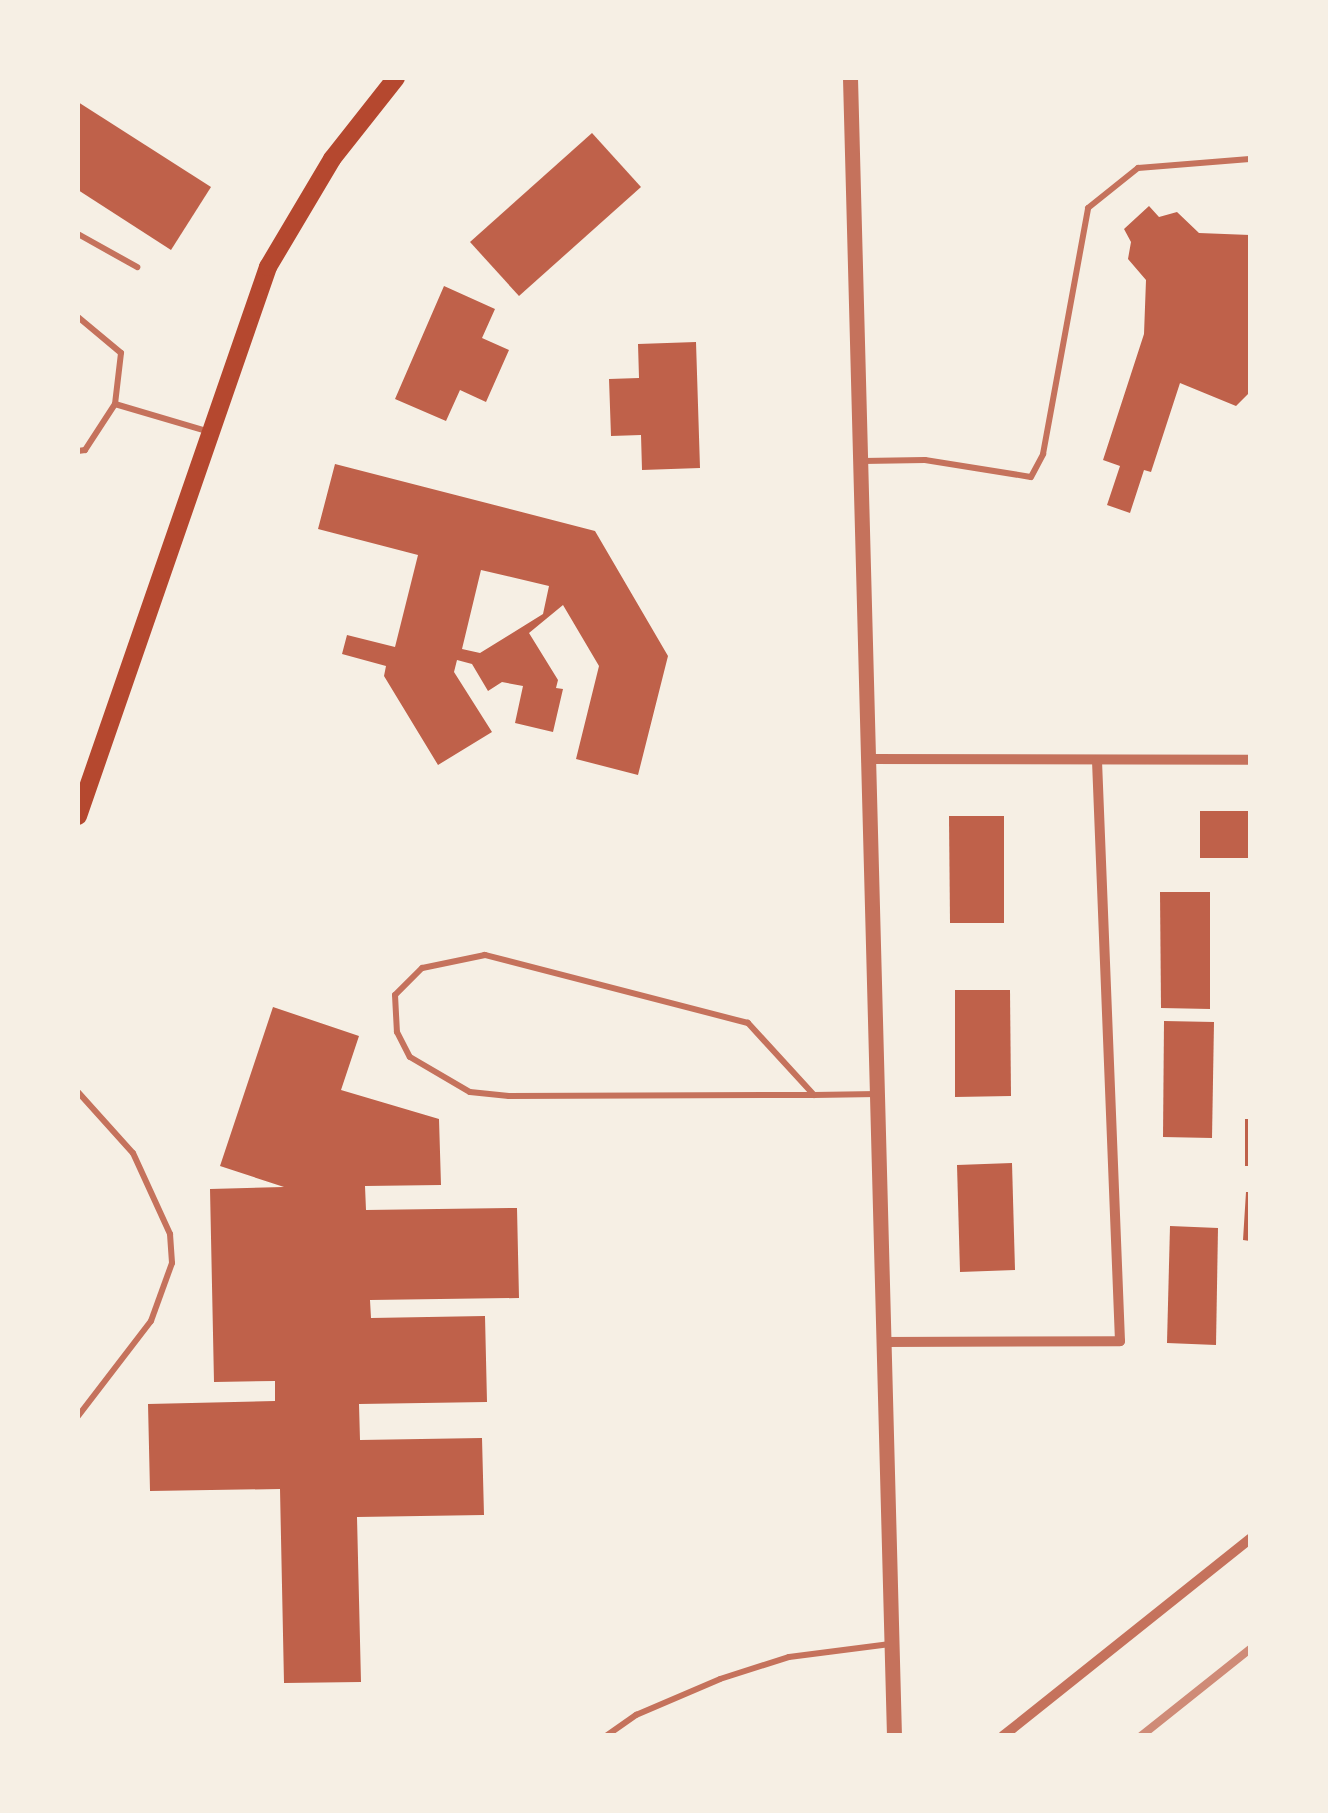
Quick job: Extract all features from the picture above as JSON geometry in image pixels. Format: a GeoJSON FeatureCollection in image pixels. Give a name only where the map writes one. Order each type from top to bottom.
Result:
{"type":"FeatureCollection","features":[{"type":"Feature","properties":{"kind":"main road"},"geometry":{"type":"LineString","coordinates":[[78,816],[268,267],[332,159],[396,78]]}},
{"type":"Feature","properties":{"kind":"street"},"geometry":{"type":"LineString","coordinates":[[850,78],[894,1736]]}},
{"type":"Feature","properties":{"kind":"street"},"geometry":{"type":"LineString","coordinates":[[866,759],[1250,760]]}},
{"type":"Feature","properties":{"kind":"street"},"geometry":{"type":"LineString","coordinates":[[883,1342],[1120,1341],[1097,760]]}},
{"type":"Feature","properties":{"kind":"street"},"geometry":{"type":"LineString","coordinates":[[1003,1736],[1250,1538]]}},
{"type":"Feature","properties":{"kind":"lane"},"geometry":{"type":"LineString","coordinates":[[859,462],[925,460],[1030,477],[1042,454],[1088,208],[1138,168],[1250,158]]}},
{"type":"Feature","properties":{"kind":"lane"},"geometry":{"type":"LineString","coordinates":[[78,234],[137,267]]}},
{"type":"Feature","properties":{"kind":"lane"},"geometry":{"type":"LineString","coordinates":[[78,317],[121,353],[115,404],[85,450],[78,451]]}},
{"type":"Feature","properties":{"kind":"lane"},"geometry":{"type":"LineString","coordinates":[[115,404],[212,432]]}},
{"type":"Feature","properties":{"kind":"lane"},"geometry":{"type":"LineString","coordinates":[[814,1094],[766,1036],[748,1024],[486,954],[422,968],[395,995],[396,1032],[410,1056],[470,1092],[814,1094],[878,1094]]}},
{"type":"Feature","properties":{"kind":"lane"},"geometry":{"type":"LineString","coordinates":[[78,1092],[133,1153],[170,1234],[172,1264],[151,1321],[78,1416]]}},
{"type":"Feature","properties":{"kind":"lane"},"geometry":{"type":"LineString","coordinates":[[606,1736],[720,1679],[790,1657],[892,1644]]}},
{"type":"Feature","properties":{"kind":"building"},"geometry":{"type":"Polygon","coordinates":[[[78,102],[211,187],[171,250],[78,190],[78,102]]]}},
{"type":"Feature","properties":{"kind":"building"},"geometry":{"type":"Polygon","coordinates":[[[592,133],[641,187],[519,296],[470,242],[592,133]]]}},
{"type":"Feature","properties":{"kind":"building"},"geometry":{"type":"Polygon","coordinates":[[[1149,206],[1159,217],[1177,212],[1199,233],[1250,235],[1250,392],[1236,406],[1180,383],[1151,472],[1144,470],[1130,513],[1107,505],[1120,466],[1103,460],[1144,334],[1146,280],[1128,259],[1131,242],[1124,229],[1149,206]]]}},
{"type":"Feature","properties":{"kind":"building"},"geometry":{"type":"Polygon","coordinates":[[[444,286],[495,309],[482,338],[509,350],[486,402],[460,390],[446,421],[395,399],[444,286]]]}},
{"type":"Feature","properties":{"kind":"building"},"geometry":{"type":"Polygon","coordinates":[[[696,342],[700,468],[642,470],[641,435],[611,436],[609,379],[639,378],[638,344],[696,342]]]}},
{"type":"Feature","properties":{"kind":"building"},"geometry":{"type":"Polygon","coordinates":[[[335,464],[595,531],[668,656],[638,775],[576,759],[599,666],[563,605],[529,633],[558,680],[556,688],[563,689],[553,732],[515,723],[523,686],[502,682],[488,691],[472,664],[457,660],[454,672],[492,732],[438,765],[384,676],[386,666],[342,654],[347,635],[395,647],[418,555],[318,529],[335,464]],[[481,570],[462,649],[480,653],[543,614],[549,586],[481,570]]]}},
{"type":"Feature","properties":{"kind":"building"},"geometry":{"type":"Polygon","coordinates":[[[1200,811],[1250,811],[1250,858],[1200,858],[1200,811]]]}},
{"type":"Feature","properties":{"kind":"building"},"geometry":{"type":"Polygon","coordinates":[[[949,816],[1004,816],[1004,923],[950,923],[949,816]]]}},
{"type":"Feature","properties":{"kind":"building"},"geometry":{"type":"Polygon","coordinates":[[[1160,892],[1210,892],[1210,1009],[1161,1008],[1160,892]]]}},
{"type":"Feature","properties":{"kind":"building"},"geometry":{"type":"Polygon","coordinates":[[[955,990],[1010,990],[1011,1096],[955,1097],[955,990]]]}},
{"type":"Feature","properties":{"kind":"building"},"geometry":{"type":"Polygon","coordinates":[[[273,1007],[359,1036],[341,1090],[439,1119],[441,1185],[365,1186],[366,1210],[517,1208],[519,1298],[370,1300],[371,1318],[485,1316],[487,1402],[359,1404],[360,1440],[482,1438],[484,1515],[357,1517],[361,1682],[284,1683],[280,1489],[150,1491],[148,1404],[275,1401],[275,1381],[214,1382],[210,1189],[284,1187],[220,1166],[273,1007]]]}},
{"type":"Feature","properties":{"kind":"building"},"geometry":{"type":"Polygon","coordinates":[[[1164,1021],[1214,1022],[1212,1138],[1163,1137],[1164,1021]]]}},
{"type":"Feature","properties":{"kind":"building"},"geometry":{"type":"Polygon","coordinates":[[[1245,1119],[1250,1119],[1250,1166],[1245,1166],[1245,1119]]]}},
{"type":"Feature","properties":{"kind":"building"},"geometry":{"type":"Polygon","coordinates":[[[1012,1163],[1015,1270],[960,1272],[957,1165],[1012,1163]]]}},
{"type":"Feature","properties":{"kind":"building"},"geometry":{"type":"Polygon","coordinates":[[[1246,1192],[1250,1192],[1250,1241],[1243,1240],[1246,1192]]]}},
{"type":"Feature","properties":{"kind":"building"},"geometry":{"type":"Polygon","coordinates":[[[1170,1226],[1218,1228],[1216,1345],[1167,1343],[1170,1226]]]}},
{"type":"Feature","properties":{"kind":"railway"},"geometry":{"type":"LineString","coordinates":[[1141,1736],[1250,1649]]}}]}
